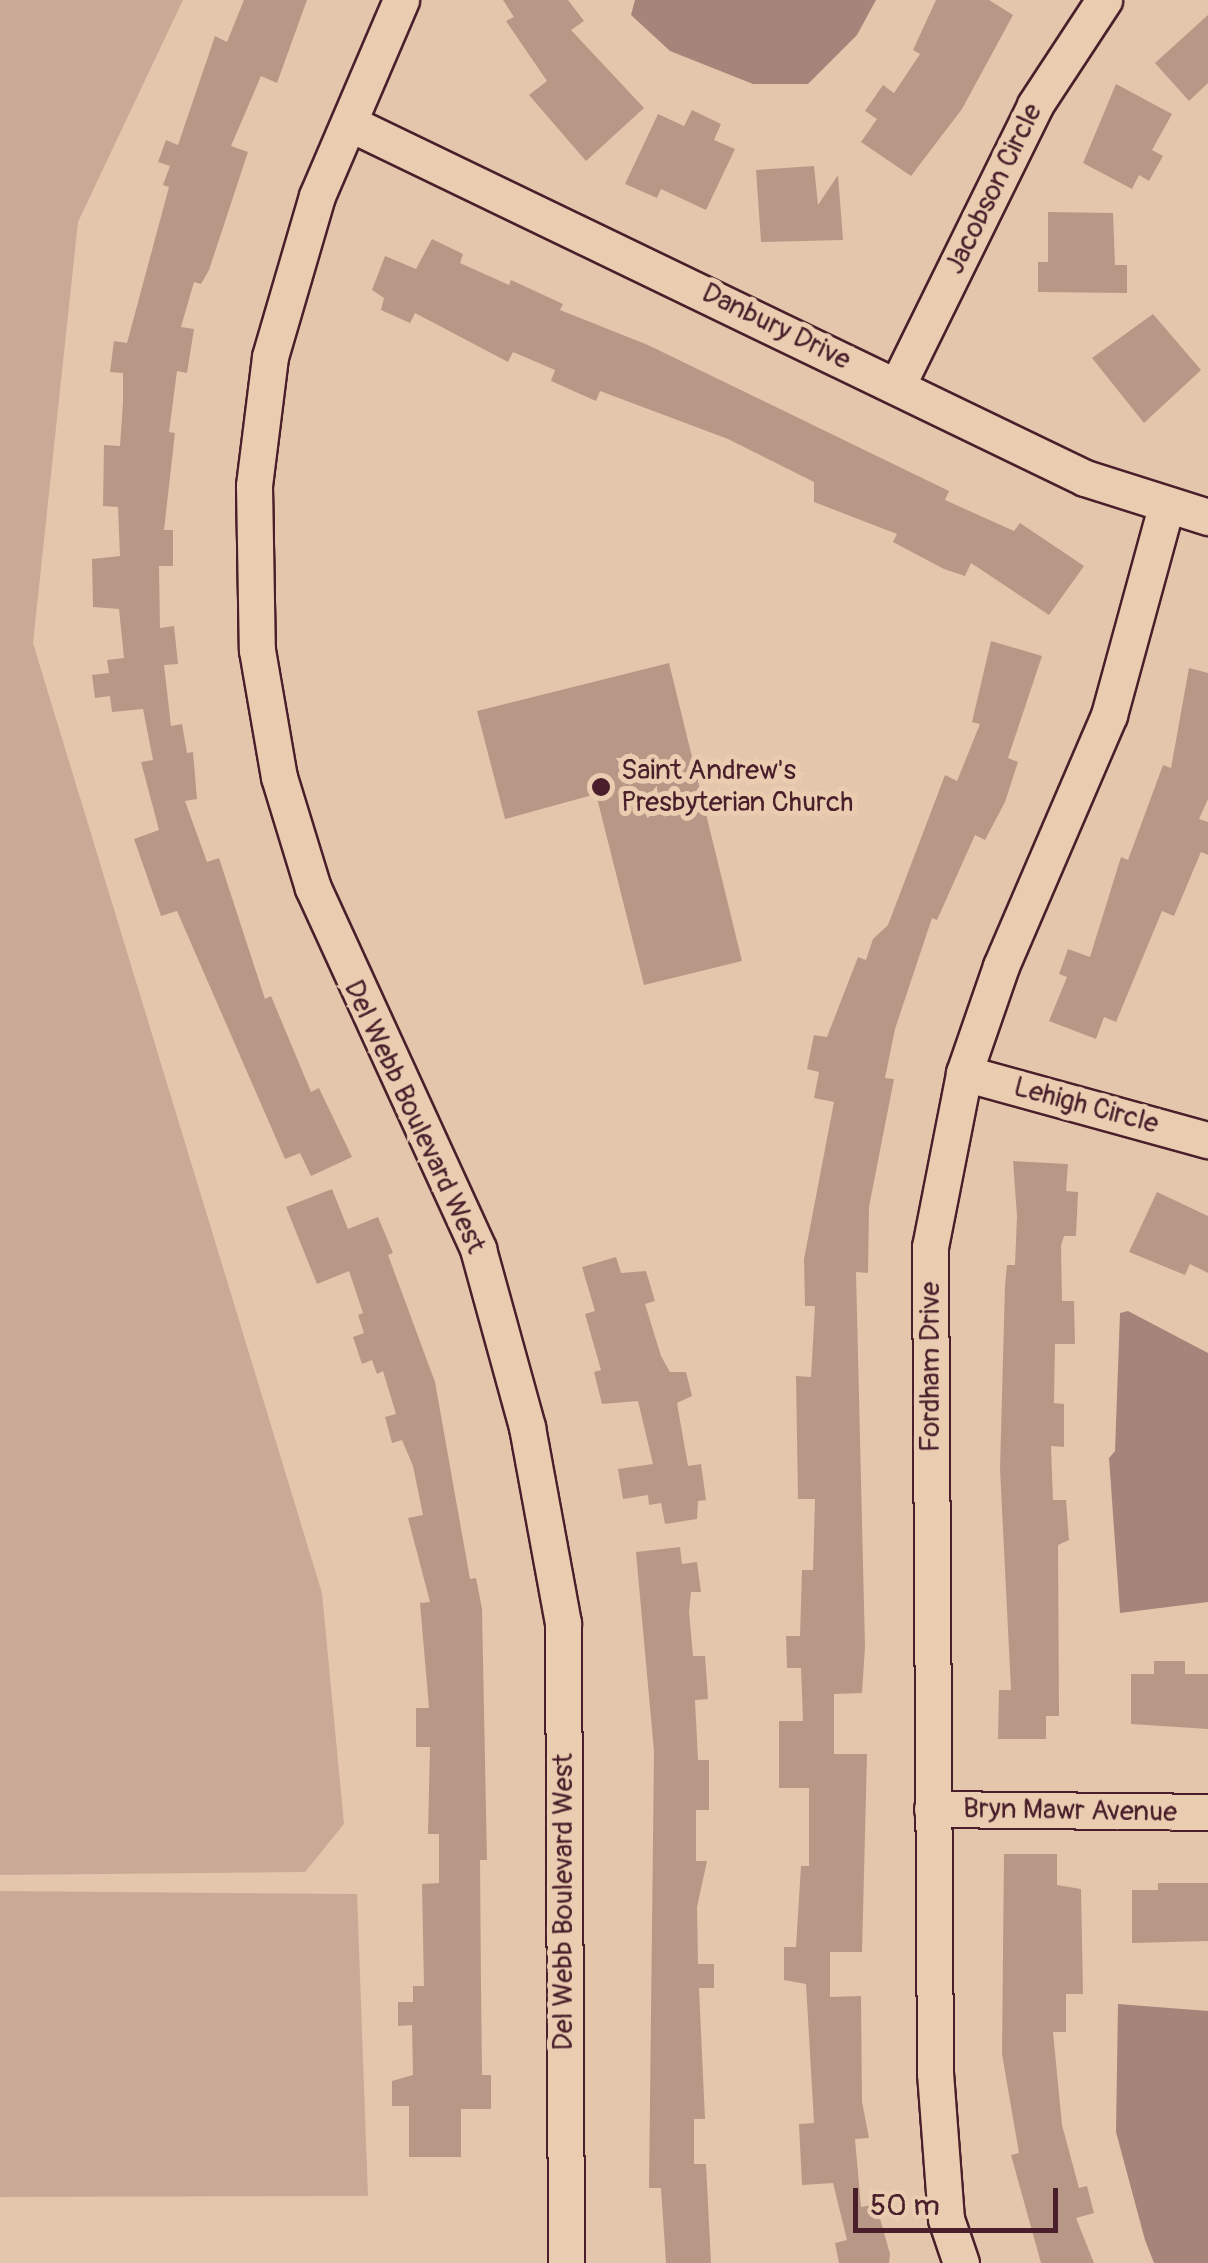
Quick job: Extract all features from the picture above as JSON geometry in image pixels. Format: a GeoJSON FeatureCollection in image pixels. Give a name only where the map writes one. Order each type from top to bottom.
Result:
{"type":"FeatureCollection","features":[{"type":"Feature","properties":{"kind":"street","name":"Del Webb Boulevard West"},"geometry":{"type":"LineString","coordinates":[[401,0],[301,240],[270,357],[253,502],[257,650],[275,759],[308,874],[478,1249],[527,1427],[563,1623],[566,2263]]}},
{"type":"Feature","properties":{"kind":"street","name":"Jacobson Circle"},"geometry":{"type":"LineString","coordinates":[[897,386],[1035,105],[1104,0]]}},
{"type":"Feature","properties":{"kind":"street","name":"Danbury Drive"},"geometry":{"type":"LineString","coordinates":[[349,123],[1085,478],[1208,518]]}},
{"type":"Feature","properties":{"kind":"street","name":"Fordham Drive"},"geometry":{"type":"LineString","coordinates":[[961,2263],[946,2219],[936,2073],[930,1247],[964,1073],[1000,966],[1110,715],[1166,506]]}},
{"type":"Feature","properties":{"kind":"street","name":"Lehigh Circle"},"geometry":{"type":"LineString","coordinates":[[964,1073],[1208,1140]]}},
{"type":"Feature","properties":{"kind":"street","name":"Bryn Mawr Avenue"},"geometry":{"type":"LineString","coordinates":[[932,1809],[1208,1812]]}},
{"type":"Feature","properties":{"kind":"shaded area"},"geometry":{"type":"Polygon","coordinates":[[[0,0],[183,0],[78,222],[33,643],[322,1593],[344,1824],[305,1872],[0,1875],[0,0]]]}},
{"type":"Feature","properties":{"kind":"shaded area"},"geometry":{"type":"Polygon","coordinates":[[[635,0],[876,0],[857,35],[808,84],[753,84],[670,51],[631,15],[635,0]]]}},
{"type":"Feature","properties":{"kind":"shaded area"},"geometry":{"type":"Polygon","coordinates":[[[1128,1311],[1208,1353],[1208,1602],[1120,1613],[1109,1458],[1115,1451],[1120,1313],[1128,1311]]]}},
{"type":"Feature","properties":{"kind":"shaded area"},"geometry":{"type":"Polygon","coordinates":[[[0,1891],[357,1894],[368,2196],[0,2197],[0,1891]]]}},
{"type":"Feature","properties":{"kind":"shaded area"},"geometry":{"type":"Polygon","coordinates":[[[1118,2004],[1208,2011],[1208,2263],[1154,2263],[1145,2240],[1116,2132],[1118,2004]]]}},
{"type":"Feature","properties":{"kind":"building"},"geometry":{"type":"Polygon","coordinates":[[[244,0],[307,0],[277,83],[261,76],[231,146],[248,152],[209,270],[201,284],[194,282],[181,327],[194,329],[187,373],[177,371],[169,432],[175,433],[164,530],[173,530],[173,566],[159,566],[160,628],[174,626],[178,664],[164,665],[171,726],[182,724],[187,753],[193,752],[197,799],[185,801],[207,862],[219,858],[265,999],[271,996],[311,1092],[319,1088],[352,1157],[311,1176],[300,1153],[285,1159],[177,911],[161,916],[134,839],[159,830],[141,762],[153,760],[143,709],[112,712],[110,696],[95,698],[92,675],[109,673],[107,660],[124,658],[119,609],[93,607],[92,559],[120,556],[118,507],[103,506],[104,445],[120,446],[123,403],[123,373],[110,372],[114,341],[127,343],[169,187],[163,185],[170,166],[158,162],[166,140],[178,145],[215,36],[227,42],[244,0]]]}},
{"type":"Feature","properties":{"kind":"building"},"geometry":{"type":"Polygon","coordinates":[[[503,0],[568,0],[584,21],[571,30],[644,108],[586,161],[529,95],[547,81],[506,21],[514,17],[503,0]]]}},
{"type":"Feature","properties":{"kind":"building"},"geometry":{"type":"Polygon","coordinates":[[[936,0],[989,0],[1013,15],[962,109],[911,176],[861,142],[877,119],[865,111],[883,85],[894,93],[920,54],[913,50],[936,0]]]}},
{"type":"Feature","properties":{"kind":"building"},"geometry":{"type":"Polygon","coordinates":[[[1208,15],[1208,83],[1189,101],[1155,63],[1208,15]]]}},
{"type":"Feature","properties":{"kind":"building"},"geometry":{"type":"Polygon","coordinates":[[[1116,84],[1172,114],[1152,150],[1163,156],[1149,181],[1139,175],[1132,189],[1083,163],[1116,84]]]}},
{"type":"Feature","properties":{"kind":"building"},"geometry":{"type":"Polygon","coordinates":[[[692,110],[721,124],[714,140],[735,149],[706,210],[661,189],[657,198],[625,184],[658,114],[684,126],[692,110]]]}},
{"type":"Feature","properties":{"kind":"building"},"geometry":{"type":"Polygon","coordinates":[[[814,166],[818,205],[838,175],[843,240],[761,242],[756,170],[814,166]]]}},
{"type":"Feature","properties":{"kind":"building"},"geometry":{"type":"Polygon","coordinates":[[[1048,212],[1113,213],[1115,265],[1127,265],[1127,293],[1038,292],[1038,262],[1048,262],[1048,212]]]}},
{"type":"Feature","properties":{"kind":"building"},"geometry":{"type":"Polygon","coordinates":[[[432,239],[463,254],[460,263],[509,285],[511,280],[563,304],[560,310],[648,345],[949,491],[945,500],[1014,531],[1020,523],[1084,566],[1049,615],[971,563],[965,576],[944,569],[893,542],[897,534],[814,502],[814,482],[728,439],[600,391],[596,401],[551,381],[555,370],[513,352],[508,362],[415,313],[410,323],[381,310],[384,298],[372,290],[385,256],[416,269],[432,239]]]}},
{"type":"Feature","properties":{"kind":"building"},"geometry":{"type":"Polygon","coordinates":[[[1153,314],[1201,370],[1144,423],[1092,358],[1153,314]]]}},
{"type":"Feature","properties":{"kind":"building"},"geometry":{"type":"Polygon","coordinates":[[[991,641],[1042,656],[1008,758],[1018,762],[1005,802],[985,840],[975,835],[937,920],[932,918],[895,1029],[885,1078],[894,1079],[869,1207],[868,1273],[856,1272],[865,1647],[862,1693],[834,1694],[834,1754],[867,1754],[862,1952],[830,1952],[830,1997],[861,1996],[862,2102],[869,2138],[855,2139],[861,2207],[876,2204],[890,2254],[889,2263],[839,2263],[835,2243],[847,2240],[833,2183],[802,2185],[799,2124],[814,2123],[806,1984],[784,1980],[784,1947],[796,1947],[801,1866],[809,1866],[809,1788],[779,1788],[779,1721],[803,1721],[801,1668],[787,1668],[786,1636],[800,1636],[802,1570],[813,1570],[815,1499],[798,1499],[796,1376],[811,1377],[815,1306],[805,1306],[804,1259],[834,1102],[814,1098],[819,1072],[807,1069],[814,1035],[827,1037],[858,957],[866,960],[873,939],[888,925],[945,775],[957,781],[980,724],[972,722],[991,641]]]}},
{"type":"Feature","properties":{"kind":"building"},"geometry":{"type":"Polygon","coordinates":[[[669,663],[742,961],[644,985],[596,794],[505,819],[477,711],[669,663]]]}},
{"type":"Feature","properties":{"kind":"building"},"geometry":{"type":"Polygon","coordinates":[[[1189,668],[1208,673],[1208,799],[1199,819],[1208,822],[1208,855],[1201,852],[1174,916],[1162,911],[1116,1022],[1104,1017],[1096,1039],[1049,1021],[1067,977],[1059,974],[1068,949],[1090,957],[1121,857],[1128,860],[1163,765],[1171,768],[1189,668]]]}},
{"type":"Feature","properties":{"kind":"building"},"geometry":{"type":"Polygon","coordinates":[[[1013,1161],[1068,1164],[1066,1191],[1078,1192],[1076,1236],[1064,1236],[1061,1246],[1062,1301],[1074,1301],[1075,1344],[1055,1344],[1054,1403],[1064,1404],[1064,1447],[1051,1446],[1053,1500],[1066,1500],[1069,1540],[1058,1545],[1059,1716],[1046,1716],[1046,1739],[998,1739],[999,1690],[1011,1690],[1000,1469],[1005,1285],[1007,1265],[1015,1265],[1013,1161]]]}},
{"type":"Feature","properties":{"kind":"building"},"geometry":{"type":"Polygon","coordinates":[[[332,1189],[348,1229],[378,1217],[393,1253],[388,1255],[435,1382],[470,1579],[476,1578],[482,1609],[487,1860],[480,1860],[482,2075],[491,2075],[491,2109],[461,2109],[461,2157],[409,2157],[409,2106],[392,2106],[392,2081],[413,2075],[412,2025],[398,2026],[398,2002],[413,2002],[413,1986],[424,1986],[422,1884],[439,1883],[439,1834],[428,1834],[430,1747],[416,1747],[416,1708],[429,1708],[420,1603],[430,1602],[408,1518],[423,1515],[413,1466],[402,1440],[392,1443],[385,1417],[396,1414],[383,1371],[377,1374],[372,1360],[362,1364],[353,1337],[364,1333],[358,1315],[363,1313],[349,1271],[317,1284],[286,1207],[332,1189]]]}},
{"type":"Feature","properties":{"kind":"building"},"geometry":{"type":"Polygon","coordinates":[[[1157,1192],[1208,1216],[1208,1273],[1190,1264],[1185,1275],[1129,1252],[1157,1192]]]}},
{"type":"Feature","properties":{"kind":"building"},"geometry":{"type":"Polygon","coordinates":[[[616,1257],[621,1273],[646,1271],[655,1301],[645,1304],[661,1356],[670,1372],[686,1372],[692,1396],[677,1403],[688,1466],[701,1464],[706,1500],[698,1501],[697,1519],[665,1524],[661,1503],[649,1505],[648,1495],[623,1499],[618,1469],[653,1464],[638,1401],[602,1404],[594,1372],[601,1370],[585,1314],[595,1311],[582,1267],[616,1257]]]}},
{"type":"Feature","properties":{"kind":"building"},"geometry":{"type":"Polygon","coordinates":[[[680,1547],[682,1564],[697,1562],[701,1592],[691,1592],[689,1612],[693,1656],[705,1656],[708,1699],[695,1700],[698,1760],[709,1760],[709,1810],[696,1810],[696,1861],[707,1861],[697,1907],[698,1964],[714,1964],[714,1988],[699,1988],[705,2119],[694,2119],[694,2164],[706,2164],[711,2263],[666,2263],[661,2188],[649,2188],[654,1752],[636,1552],[680,1547]]]}},
{"type":"Feature","properties":{"kind":"building"},"geometry":{"type":"Polygon","coordinates":[[[1154,1661],[1185,1661],[1185,1674],[1208,1674],[1208,1729],[1131,1724],[1131,1674],[1154,1674],[1154,1661]]]}},
{"type":"Feature","properties":{"kind":"building"},"geometry":{"type":"Polygon","coordinates":[[[1004,1854],[1057,1854],[1057,1885],[1081,1889],[1083,1994],[1066,1994],[1066,2032],[1053,2032],[1062,2125],[1079,2188],[1087,2186],[1094,2213],[1076,2218],[1094,2263],[1041,2263],[1011,2155],[1019,2153],[1002,2054],[1004,1854]]]}},
{"type":"Feature","properties":{"kind":"building"},"geometry":{"type":"Polygon","coordinates":[[[1158,1883],[1208,1883],[1208,1941],[1132,1943],[1132,1890],[1158,1890],[1158,1883]]]}},
{"type":"Feature","properties":{"kind":"place","name":"Saint Andrew's Presbyterian Church"},"geometry":{"type":"Point","coordinates":[601,787]}}]}
